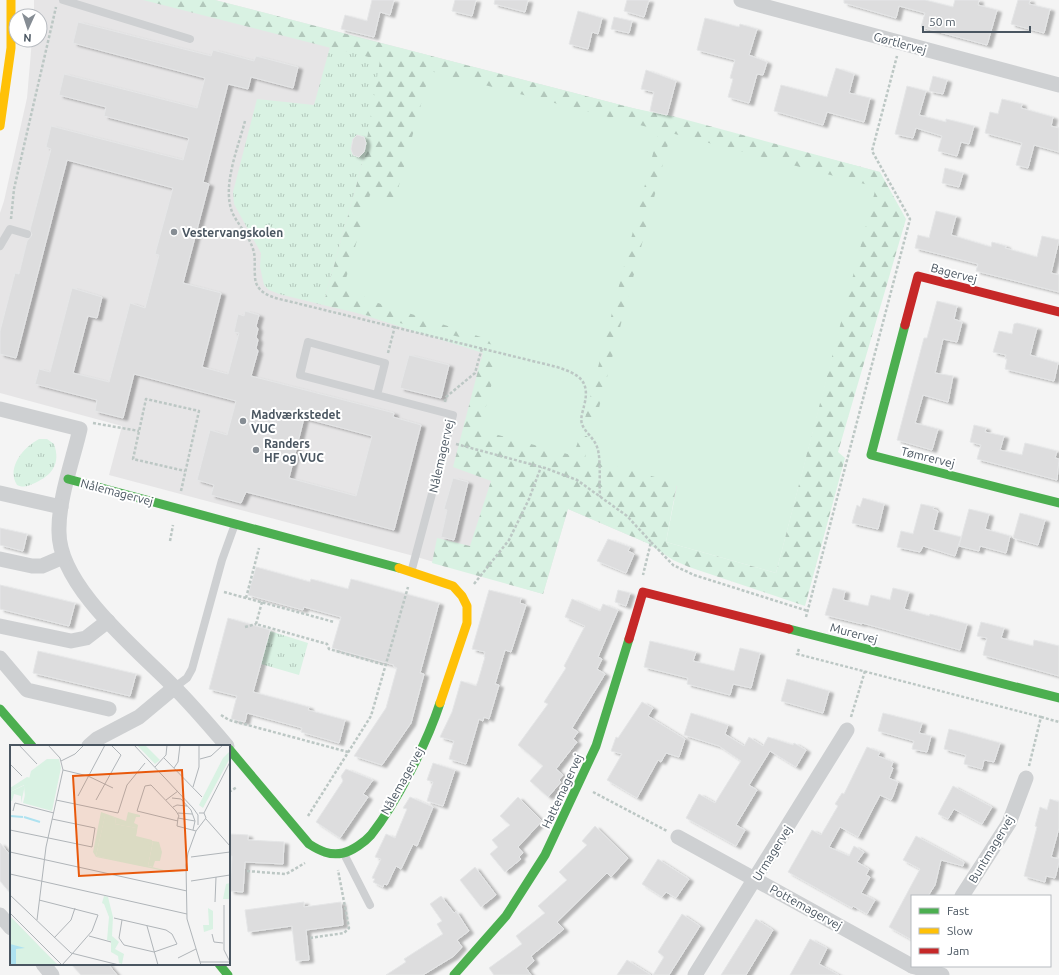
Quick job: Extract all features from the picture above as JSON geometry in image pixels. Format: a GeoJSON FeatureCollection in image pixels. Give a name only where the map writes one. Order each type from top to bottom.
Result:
{"type":"FeatureCollection","features":[{"type":"Feature","properties":{"kind":"street"},"geometry":{"type":"LineString","coordinates":[[0,126],[11,48],[11,0]]}},
{"type":"Feature","properties":{"kind":"street","name":"Gørtlervej"},"geometry":{"type":"LineString","coordinates":[[741,0],[1059,85]]}},
{"type":"Feature","properties":{"kind":"street","name":"Bagervej"},"geometry":{"type":"LineString","coordinates":[[892,374],[918,276],[1059,312]]}},
{"type":"Feature","properties":{"kind":"street","name":"Tømrervej"},"geometry":{"type":"LineString","coordinates":[[892,374],[871,455],[1059,503]]}},
{"type":"Feature","properties":{"kind":"street"},"geometry":{"type":"LineString","coordinates":[[0,409],[80,429]]}},
{"type":"Feature","properties":{"kind":"street","name":"Nålemagervej"},"geometry":{"type":"LineString","coordinates":[[80,429],[60,507],[58,534],[63,557],[76,580],[108,621],[175,688],[226,745]]}},
{"type":"Feature","properties":{"kind":"street","name":"Nålemagervej"},"geometry":{"type":"LineString","coordinates":[[68,479],[412,571],[453,586],[462,596],[467,606],[467,623],[437,714],[404,783],[370,836],[356,847],[339,853]]}},
{"type":"Feature","properties":{"kind":"street"},"geometry":{"type":"LineString","coordinates":[[0,493],[60,507]]}},
{"type":"Feature","properties":{"kind":"street"},"geometry":{"type":"LineString","coordinates":[[0,559],[32,566],[42,566],[63,557]]}},
{"type":"Feature","properties":{"kind":"street","name":"Murervej"},"geometry":{"type":"LineString","coordinates":[[643,592],[1059,698]]}},
{"type":"Feature","properties":{"kind":"street","name":"Hattemagervej"},"geometry":{"type":"LineString","coordinates":[[454,975],[506,916],[545,855],[596,746],[643,592]]}},
{"type":"Feature","properties":{"kind":"street"},"geometry":{"type":"LineString","coordinates":[[0,626],[71,641],[86,638],[108,621]]}},
{"type":"Feature","properties":{"kind":"street"},"geometry":{"type":"LineString","coordinates":[[0,658],[27,690],[109,709]]}},
{"type":"Feature","properties":{"kind":"street"},"geometry":{"type":"LineString","coordinates":[[90,745],[97,739],[139,717],[175,688]]}},
{"type":"Feature","properties":{"kind":"street"},"geometry":{"type":"LineString","coordinates":[[0,709],[31,745]]}},
{"type":"Feature","properties":{"kind":"street","name":"Urmagervej"},"geometry":{"type":"LineString","coordinates":[[695,975],[756,879],[847,730]]}},
{"type":"Feature","properties":{"kind":"street"},"geometry":{"type":"LineString","coordinates":[[230,750],[309,844],[320,851],[339,853]]}},
{"type":"Feature","properties":{"kind":"street","name":"Buntmagervej"},"geometry":{"type":"LineString","coordinates":[[963,895],[1008,823],[1026,778]]}},
{"type":"Feature","properties":{"kind":"street","name":"Pottemagervej"},"geometry":{"type":"LineString","coordinates":[[678,837],[756,879],[911,967]]}},
{"type":"Feature","properties":{"kind":"street"},"geometry":{"type":"LineString","coordinates":[[0,915],[10,927]]}},
{"type":"Feature","properties":{"kind":"street"},"geometry":{"type":"LineString","coordinates":[[44,965],[52,975]]}},
{"type":"Feature","properties":{"kind":"street"},"geometry":{"type":"LineString","coordinates":[[220,965],[228,975]]}},
{"type":"Feature","properties":{"kind":"street","name":"Pottemagervej"},"geometry":{"type":"LineString","coordinates":[[913,968],[942,975]]}},
{"type":"Feature","properties":{"kind":"lane"},"geometry":{"type":"LineString","coordinates":[[63,0],[190,39]]}},
{"type":"Feature","properties":{"kind":"lane"},"geometry":{"type":"LineString","coordinates":[[0,246],[10,229],[27,234]]}},
{"type":"Feature","properties":{"kind":"lane","name":"Nålemagervej"},"geometry":{"type":"LineString","coordinates":[[386,363],[308,342],[300,375],[453,415],[412,571]]}},
{"type":"Feature","properties":{"kind":"lane"},"geometry":{"type":"LineString","coordinates":[[377,395],[386,363]]}},
{"type":"Feature","properties":{"kind":"lane"},"geometry":{"type":"LineString","coordinates":[[175,688],[187,678],[192,669],[214,589],[235,524]]}},
{"type":"Feature","properties":{"kind":"lane"},"geometry":{"type":"LineString","coordinates":[[339,853],[370,905]]}},
{"type":"Feature","properties":{"kind":"path"},"geometry":{"type":"LineString","coordinates":[[10,229],[14,189],[56,6]]}},
{"type":"Feature","properties":{"kind":"path"},"geometry":{"type":"LineString","coordinates":[[900,43],[872,151],[910,219],[798,654],[1059,722]]}},
{"type":"Feature","properties":{"kind":"path"},"geometry":{"type":"LineString","coordinates":[[245,121],[228,196],[233,213],[252,247],[255,260],[255,278],[258,288],[265,294],[482,348],[569,371],[578,375],[584,382],[586,390],[581,420],[598,450],[600,497]]}},
{"type":"Feature","properties":{"kind":"path"},"geometry":{"type":"LineString","coordinates":[[386,363],[396,326]]}},
{"type":"Feature","properties":{"kind":"path"},"geometry":{"type":"LineString","coordinates":[[446,397],[475,373],[482,348]]}},
{"type":"Feature","properties":{"kind":"path"},"geometry":{"type":"LineString","coordinates":[[177,508],[199,411],[146,399],[133,459],[185,471]]}},
{"type":"Feature","properties":{"kind":"path"},"geometry":{"type":"LineString","coordinates":[[80,429],[94,422],[139,431]]}},
{"type":"Feature","properties":{"kind":"path"},"geometry":{"type":"LineString","coordinates":[[446,441],[541,467],[577,480],[627,516],[673,565],[694,575],[808,611]]}},
{"type":"Feature","properties":{"kind":"path"},"geometry":{"type":"LineString","coordinates":[[462,596],[509,540],[529,499],[541,467]]}},
{"type":"Feature","properties":{"kind":"path"},"geometry":{"type":"LineString","coordinates":[[246,598],[264,531]]}},
{"type":"Feature","properties":{"kind":"path"},"geometry":{"type":"LineString","coordinates":[[643,592],[642,580],[651,542]]}},
{"type":"Feature","properties":{"kind":"path"},"geometry":{"type":"LineString","coordinates":[[298,831],[371,716],[412,571]]}},
{"type":"Feature","properties":{"kind":"path"},"geometry":{"type":"LineString","coordinates":[[214,589],[334,622]]}},
{"type":"Feature","properties":{"kind":"path"},"geometry":{"type":"LineString","coordinates":[[256,624],[262,602]]}},
{"type":"Feature","properties":{"kind":"path"},"geometry":{"type":"LineString","coordinates":[[245,627],[256,624],[327,644],[329,649],[385,665]]}},
{"type":"Feature","properties":{"kind":"path"},"geometry":{"type":"LineString","coordinates":[[847,730],[864,671]]}},
{"type":"Feature","properties":{"kind":"path"},"geometry":{"type":"LineString","coordinates":[[221,715],[229,720],[348,752]]}},
{"type":"Feature","properties":{"kind":"path"},"geometry":{"type":"LineString","coordinates":[[1026,778],[1041,717]]}},
{"type":"Feature","properties":{"kind":"path"},"geometry":{"type":"LineString","coordinates":[[579,785],[678,837]]}},
{"type":"Feature","properties":{"kind":"path"},"geometry":{"type":"LineString","coordinates":[[247,871],[286,874],[311,860],[320,851]]}},
{"type":"Feature","properties":{"kind":"path"},"geometry":{"type":"LineString","coordinates":[[310,938],[344,933],[349,928],[339,853]]}},
{"type":"Feature","properties":{"kind":"shaded area"},"geometry":{"type":"Polygon","coordinates":[[[34,0],[215,0],[880,172],[647,543],[568,509],[543,594],[410,555],[109,475],[122,426],[0,393],[0,213],[27,98],[31,48],[48,48],[48,8],[34,8],[34,0]]]}},
{"type":"Feature","properties":{"kind":"green space"},"geometry":{"type":"Polygon","coordinates":[[[143,0],[215,0],[632,108],[676,117],[880,172],[906,219],[838,452],[845,458],[805,606],[689,567],[673,560],[647,543],[568,509],[543,594],[432,563],[437,538],[470,546],[491,481],[453,467],[481,359],[497,363],[480,430],[571,455],[574,453],[580,436],[587,436],[589,440],[585,458],[677,483],[666,542],[776,573],[876,187],[671,133],[595,423],[589,425],[586,423],[585,418],[659,130],[430,71],[395,200],[370,195],[345,282],[369,300],[502,344],[498,346],[323,305],[364,157],[378,60],[143,0]]]}},
{"type":"Feature","properties":{"kind":"green space"},"geometry":{"type":"Polygon","coordinates":[[[330,47],[380,60],[364,157],[323,305],[279,294],[269,290],[264,285],[260,267],[261,253],[234,204],[233,192],[257,99],[314,105],[330,47]]]}},
{"type":"Feature","properties":{"kind":"green space"},"geometry":{"type":"Polygon","coordinates":[[[396,47],[857,166],[877,187],[776,573],[666,542],[677,486],[465,430],[483,353],[332,305],[396,47]]]}},
{"type":"Feature","properties":{"kind":"green space"},"geometry":{"type":"Polygon","coordinates":[[[39,439],[47,439],[54,444],[56,451],[56,463],[54,468],[41,480],[35,483],[26,486],[17,485],[14,478],[14,471],[18,458],[28,447],[39,439]]]}},
{"type":"Feature","properties":{"kind":"green space"},"geometry":{"type":"Polygon","coordinates":[[[270,631],[308,643],[299,675],[261,664],[270,631]]]}},
{"type":"Feature","properties":{"kind":"building"},"geometry":{"type":"Polygon","coordinates":[[[372,0],[394,0],[390,15],[380,12],[374,37],[341,29],[345,15],[367,21],[372,0]]]}},
{"type":"Feature","properties":{"kind":"building"},"geometry":{"type":"Polygon","coordinates":[[[455,0],[476,0],[472,16],[452,11],[455,0]]]}},
{"type":"Feature","properties":{"kind":"building"},"geometry":{"type":"Polygon","coordinates":[[[495,0],[528,0],[525,12],[494,4],[495,0]]]}},
{"type":"Feature","properties":{"kind":"building"},"geometry":{"type":"Polygon","coordinates":[[[627,0],[649,0],[644,17],[624,11],[627,0]]]}},
{"type":"Feature","properties":{"kind":"building"},"geometry":{"type":"Polygon","coordinates":[[[844,0],[925,0],[953,7],[955,0],[979,0],[978,5],[997,10],[987,45],[921,27],[925,13],[899,6],[896,18],[844,3],[844,0]]]}},
{"type":"Feature","properties":{"kind":"building"},"geometry":{"type":"Polygon","coordinates":[[[1018,0],[1030,0],[1029,4],[1050,9],[1044,33],[1011,24],[1018,0]]]}},
{"type":"Feature","properties":{"kind":"building"},"geometry":{"type":"Polygon","coordinates":[[[578,11],[602,18],[598,34],[592,32],[588,49],[569,44],[578,11]]]}},
{"type":"Feature","properties":{"kind":"building"},"geometry":{"type":"Polygon","coordinates":[[[614,17],[632,21],[629,33],[611,29],[614,17]]]}},
{"type":"Feature","properties":{"kind":"building"},"geometry":{"type":"Polygon","coordinates":[[[705,18],[739,27],[740,24],[757,29],[749,55],[767,62],[763,75],[757,74],[749,103],[728,97],[733,79],[730,78],[735,60],[697,50],[705,18]]]}},
{"type":"Feature","properties":{"kind":"building"},"geometry":{"type":"Polygon","coordinates":[[[78,22],[211,56],[213,50],[254,61],[256,56],[298,67],[293,88],[251,77],[248,89],[228,84],[203,182],[209,184],[183,283],[221,293],[202,367],[228,374],[239,333],[234,332],[238,314],[244,316],[245,311],[259,315],[256,326],[258,329],[256,337],[258,340],[256,348],[258,351],[251,376],[394,413],[393,417],[421,425],[394,530],[246,492],[241,503],[211,495],[214,485],[197,480],[210,430],[227,435],[236,401],[134,374],[123,418],[95,411],[97,400],[35,384],[39,369],[50,372],[72,288],[102,297],[97,318],[88,316],[73,373],[109,382],[130,303],[145,308],[159,255],[155,254],[173,188],[67,160],[16,358],[0,354],[0,331],[15,273],[19,274],[27,241],[32,235],[30,230],[51,149],[46,147],[51,126],[183,160],[189,138],[104,116],[106,107],[59,95],[64,74],[197,108],[205,78],[73,43],[78,22]],[[304,418],[289,478],[356,496],[372,436],[304,418]]]}},
{"type":"Feature","properties":{"kind":"building"},"geometry":{"type":"Polygon","coordinates":[[[836,68],[854,74],[849,93],[870,98],[864,122],[827,112],[823,125],[774,111],[781,85],[827,97],[836,68]]]}},
{"type":"Feature","properties":{"kind":"building"},"geometry":{"type":"Polygon","coordinates":[[[646,70],[676,81],[667,115],[650,111],[654,92],[641,89],[646,70]]]}},
{"type":"Feature","properties":{"kind":"building"},"geometry":{"type":"Polygon","coordinates":[[[933,76],[947,80],[943,94],[929,91],[933,76]]]}},
{"type":"Feature","properties":{"kind":"building"},"geometry":{"type":"Polygon","coordinates":[[[907,86],[926,91],[919,115],[946,122],[946,119],[974,126],[969,144],[961,142],[957,156],[938,151],[942,136],[916,128],[913,138],[895,134],[907,86]]]}},
{"type":"Feature","properties":{"kind":"building"},"geometry":{"type":"Polygon","coordinates":[[[1002,99],[1022,104],[1021,108],[1053,117],[1051,126],[1059,128],[1059,152],[1034,145],[1028,168],[1016,165],[1022,143],[985,133],[990,112],[998,114],[1002,99]]]}},
{"type":"Feature","properties":{"kind":"building"},"geometry":{"type":"Polygon","coordinates":[[[357,135],[364,137],[366,143],[364,152],[359,157],[353,155],[351,149],[353,139],[357,135]]]}},
{"type":"Feature","properties":{"kind":"building"},"geometry":{"type":"Polygon","coordinates":[[[945,168],[963,173],[959,187],[942,183],[945,168]]]}},
{"type":"Feature","properties":{"kind":"building"},"geometry":{"type":"Polygon","coordinates":[[[936,211],[956,216],[951,235],[991,247],[992,242],[1006,246],[1005,248],[1037,257],[1042,236],[1059,240],[1051,273],[1059,275],[1059,292],[976,271],[978,264],[915,248],[918,235],[929,238],[936,211]]]}},
{"type":"Feature","properties":{"kind":"building"},"geometry":{"type":"Polygon","coordinates":[[[937,301],[957,306],[954,319],[962,322],[957,342],[943,339],[935,373],[953,376],[948,402],[923,395],[915,423],[938,429],[932,450],[897,440],[924,338],[927,338],[937,301]]]}},
{"type":"Feature","properties":{"kind":"building"},"geometry":{"type":"Polygon","coordinates":[[[1017,323],[1037,328],[1030,355],[1058,363],[1054,381],[1005,369],[1007,359],[1005,359],[1006,355],[993,352],[999,331],[1012,334],[1014,324],[1017,323]]]}},
{"type":"Feature","properties":{"kind":"building"},"geometry":{"type":"Polygon","coordinates":[[[409,355],[449,365],[441,398],[400,388],[409,355]]]}},
{"type":"Feature","properties":{"kind":"building"},"geometry":{"type":"Polygon","coordinates":[[[974,425],[986,428],[985,432],[1004,436],[1000,450],[1022,455],[1025,443],[1057,451],[1055,458],[1059,459],[1057,480],[977,459],[981,445],[970,442],[974,425]]]}},
{"type":"Feature","properties":{"kind":"building"},"geometry":{"type":"Polygon","coordinates":[[[453,478],[468,482],[454,540],[441,537],[447,510],[444,509],[453,478]]]}},
{"type":"Feature","properties":{"kind":"building"},"geometry":{"type":"Polygon","coordinates":[[[863,498],[884,504],[878,529],[852,523],[857,505],[860,507],[863,498]]]}},
{"type":"Feature","properties":{"kind":"building"},"geometry":{"type":"Polygon","coordinates":[[[921,504],[934,507],[933,509],[938,511],[933,530],[961,537],[955,556],[923,546],[920,552],[897,547],[901,531],[913,534],[921,504]]]}},
{"type":"Feature","properties":{"kind":"building"},"geometry":{"type":"Polygon","coordinates":[[[969,509],[989,514],[985,529],[1010,536],[1006,553],[980,546],[979,551],[959,546],[969,509]]]}},
{"type":"Feature","properties":{"kind":"building"},"geometry":{"type":"Polygon","coordinates":[[[1020,513],[1045,520],[1038,545],[1013,538],[1020,513]]]}},
{"type":"Feature","properties":{"kind":"building"},"geometry":{"type":"Polygon","coordinates":[[[0,528],[27,534],[23,551],[0,545],[0,528]]]}},
{"type":"Feature","properties":{"kind":"building"},"geometry":{"type":"Polygon","coordinates":[[[608,539],[630,547],[628,551],[634,554],[626,573],[597,561],[608,539]]]}},
{"type":"Feature","properties":{"kind":"building"},"geometry":{"type":"Polygon","coordinates":[[[256,567],[310,582],[311,579],[348,589],[351,579],[439,603],[420,673],[424,674],[411,723],[382,765],[354,756],[386,708],[397,668],[393,666],[394,665],[332,648],[341,617],[304,607],[303,610],[248,595],[256,567]]]}},
{"type":"Feature","properties":{"kind":"building"},"geometry":{"type":"Polygon","coordinates":[[[0,585],[75,603],[69,626],[0,609],[0,585]]]}},
{"type":"Feature","properties":{"kind":"building"},"geometry":{"type":"Polygon","coordinates":[[[833,588],[845,591],[843,600],[868,606],[871,595],[890,600],[893,588],[909,592],[904,609],[967,624],[960,650],[862,623],[825,615],[833,588]]]}},
{"type":"Feature","properties":{"kind":"building"},"geometry":{"type":"Polygon","coordinates":[[[489,590],[521,598],[520,603],[526,605],[511,652],[505,650],[495,684],[499,685],[489,719],[484,717],[483,721],[479,719],[466,764],[449,759],[454,741],[440,737],[452,712],[461,681],[476,686],[478,681],[485,652],[472,649],[489,590]]]}},
{"type":"Feature","properties":{"kind":"building"},"geometry":{"type":"Polygon","coordinates":[[[618,590],[630,593],[626,606],[615,602],[618,590]]]}},
{"type":"Feature","properties":{"kind":"building"},"geometry":{"type":"Polygon","coordinates":[[[572,599],[600,611],[603,604],[618,610],[598,657],[602,659],[597,669],[605,674],[572,728],[578,732],[573,739],[577,742],[556,769],[563,775],[559,780],[561,782],[548,797],[530,781],[543,766],[518,745],[548,704],[544,702],[566,668],[564,666],[585,626],[565,617],[572,599]]]}},
{"type":"Feature","properties":{"kind":"building"},"geometry":{"type":"Polygon","coordinates":[[[228,618],[270,630],[253,692],[309,707],[308,710],[345,720],[339,743],[301,732],[302,728],[247,713],[245,722],[231,719],[237,696],[209,689],[228,618]]]}},
{"type":"Feature","properties":{"kind":"building"},"geometry":{"type":"Polygon","coordinates":[[[981,622],[1004,628],[1001,638],[1033,646],[1034,640],[1059,646],[1059,676],[983,655],[987,638],[977,636],[981,622]]]}},
{"type":"Feature","properties":{"kind":"building"},"geometry":{"type":"Polygon","coordinates":[[[650,641],[696,652],[693,661],[734,671],[740,648],[760,653],[751,688],[733,684],[730,695],[687,684],[688,678],[644,667],[650,641]]]}},
{"type":"Feature","properties":{"kind":"building"},"geometry":{"type":"Polygon","coordinates":[[[38,651],[136,674],[130,696],[33,673],[38,651]]]}},
{"type":"Feature","properties":{"kind":"building"},"geometry":{"type":"Polygon","coordinates":[[[787,679],[829,691],[823,713],[781,701],[787,679]]]}},
{"type":"Feature","properties":{"kind":"building"},"geometry":{"type":"Polygon","coordinates":[[[642,702],[653,708],[648,716],[685,739],[679,757],[666,753],[661,762],[658,760],[637,798],[607,780],[622,754],[611,751],[616,737],[618,738],[642,702]]]}},
{"type":"Feature","properties":{"kind":"building"},"geometry":{"type":"Polygon","coordinates":[[[691,713],[728,725],[725,734],[744,746],[749,737],[763,746],[768,737],[793,745],[794,743],[806,750],[796,767],[770,751],[749,785],[757,790],[736,825],[745,830],[736,846],[686,818],[699,794],[715,803],[741,761],[719,746],[684,735],[691,713]]]}},
{"type":"Feature","properties":{"kind":"building"},"geometry":{"type":"Polygon","coordinates":[[[883,713],[922,723],[919,733],[931,736],[927,752],[912,749],[914,741],[878,731],[883,713]]]}},
{"type":"Feature","properties":{"kind":"building"},"geometry":{"type":"Polygon","coordinates":[[[949,729],[1000,743],[994,762],[984,760],[982,769],[964,764],[966,755],[944,749],[949,729]]]}},
{"type":"Feature","properties":{"kind":"building"},"geometry":{"type":"Polygon","coordinates":[[[867,747],[880,752],[878,756],[893,762],[891,767],[893,768],[889,778],[898,782],[893,796],[891,800],[880,795],[858,837],[840,827],[829,847],[849,856],[854,846],[864,852],[857,862],[869,869],[866,875],[870,877],[861,893],[875,900],[867,914],[853,906],[852,908],[788,872],[812,830],[821,835],[838,806],[835,804],[842,793],[844,794],[867,747]]]}},
{"type":"Feature","properties":{"kind":"building"},"geometry":{"type":"Polygon","coordinates":[[[433,763],[455,770],[443,806],[427,801],[433,782],[427,780],[433,763]]]}},
{"type":"Feature","properties":{"kind":"building"},"geometry":{"type":"Polygon","coordinates":[[[346,769],[373,780],[363,794],[368,797],[340,838],[316,822],[343,781],[341,776],[346,769]]]}},
{"type":"Feature","properties":{"kind":"building"},"geometry":{"type":"Polygon","coordinates":[[[953,786],[992,807],[982,824],[954,809],[948,819],[938,814],[953,786]]]}},
{"type":"Feature","properties":{"kind":"building"},"geometry":{"type":"Polygon","coordinates":[[[410,797],[433,807],[417,846],[413,844],[401,869],[396,866],[387,885],[384,884],[383,887],[373,882],[375,879],[372,878],[381,859],[375,857],[386,834],[395,838],[407,809],[403,808],[410,797]]]}},
{"type":"Feature","properties":{"kind":"building"},"geometry":{"type":"Polygon","coordinates":[[[518,797],[542,821],[518,847],[523,853],[519,857],[521,859],[505,872],[490,854],[498,847],[492,840],[510,825],[500,816],[518,797]]]}},
{"type":"Feature","properties":{"kind":"building"},"geometry":{"type":"Polygon","coordinates":[[[1050,799],[1059,802],[1059,828],[1051,857],[1059,859],[1059,862],[1055,878],[1046,876],[1045,882],[1024,876],[1037,827],[1035,826],[1040,807],[1047,810],[1050,799]]]}},
{"type":"Feature","properties":{"kind":"building"},"geometry":{"type":"Polygon","coordinates":[[[595,826],[628,858],[611,877],[607,873],[557,922],[564,929],[531,956],[534,961],[526,968],[531,975],[494,975],[489,968],[522,944],[516,936],[545,913],[538,906],[567,880],[559,872],[587,845],[582,841],[595,826]]]}},
{"type":"Feature","properties":{"kind":"building"},"geometry":{"type":"Polygon","coordinates":[[[230,834],[248,835],[248,840],[284,842],[283,864],[245,862],[243,892],[230,891],[232,856],[230,856],[230,834]]]}},
{"type":"Feature","properties":{"kind":"building"},"geometry":{"type":"Polygon","coordinates":[[[916,836],[964,862],[963,866],[941,860],[935,885],[929,895],[911,895],[911,939],[889,927],[920,869],[903,860],[916,836]]]}},
{"type":"Feature","properties":{"kind":"building"},"geometry":{"type":"Polygon","coordinates":[[[0,843],[10,855],[10,893],[0,881],[0,843]]]}},
{"type":"Feature","properties":{"kind":"building"},"geometry":{"type":"Polygon","coordinates":[[[658,859],[689,879],[676,898],[666,892],[662,897],[642,884],[658,859]]]}},
{"type":"Feature","properties":{"kind":"building"},"geometry":{"type":"Polygon","coordinates":[[[475,867],[496,895],[481,907],[460,880],[475,867]]]}},
{"type":"Feature","properties":{"kind":"building"},"geometry":{"type":"Polygon","coordinates":[[[441,896],[454,913],[456,911],[469,931],[457,940],[462,947],[454,956],[423,975],[386,975],[406,962],[404,959],[443,934],[437,924],[442,921],[430,904],[441,896]]]}},
{"type":"Feature","properties":{"kind":"building"},"geometry":{"type":"Polygon","coordinates":[[[304,902],[304,907],[341,902],[343,925],[306,930],[309,960],[296,961],[292,926],[248,932],[245,910],[304,902]]]}},
{"type":"Feature","properties":{"kind":"building"},"geometry":{"type":"Polygon","coordinates":[[[682,914],[700,926],[669,975],[653,975],[664,957],[658,952],[682,914]]]}},
{"type":"Feature","properties":{"kind":"building"},"geometry":{"type":"Polygon","coordinates":[[[756,919],[773,930],[746,975],[721,975],[756,919]]]}},
{"type":"Feature","properties":{"kind":"building"},"geometry":{"type":"Polygon","coordinates":[[[810,939],[827,948],[819,964],[839,975],[790,975],[810,939]]]}},
{"type":"Feature","properties":{"kind":"building"},"geometry":{"type":"Polygon","coordinates":[[[627,960],[651,975],[617,975],[627,960]]]}},
{"type":"Feature","properties":{"kind":"building"},"geometry":{"type":"Polygon","coordinates":[[[72,965],[109,965],[117,975],[81,975],[72,965]]]}},
{"type":"Feature","properties":{"kind":"traffic: fast"},"geometry":{"type":"LineString","coordinates":[[905,325],[871,455],[1059,503]]}},
{"type":"Feature","properties":{"kind":"traffic: fast"},"geometry":{"type":"LineString","coordinates":[[68,479],[399,568]]}},
{"type":"Feature","properties":{"kind":"traffic: fast"},"geometry":{"type":"LineString","coordinates":[[789,629],[1059,698]]}},
{"type":"Feature","properties":{"kind":"traffic: fast"},"geometry":{"type":"LineString","coordinates":[[454,975],[506,916],[545,855],[596,746],[629,639]]}},
{"type":"Feature","properties":{"kind":"traffic: fast"},"geometry":{"type":"LineString","coordinates":[[230,750],[309,844],[325,852],[334,854],[343,853],[354,848],[368,838],[391,806],[419,754],[440,703]]}},
{"type":"Feature","properties":{"kind":"traffic: fast"},"geometry":{"type":"LineString","coordinates":[[0,709],[31,745]]}},
{"type":"Feature","properties":{"kind":"traffic: fast"},"geometry":{"type":"LineString","coordinates":[[220,965],[228,975]]}},
{"type":"Feature","properties":{"kind":"traffic: slow"},"geometry":{"type":"LineString","coordinates":[[0,126],[11,48],[11,0]]}},
{"type":"Feature","properties":{"kind":"traffic: slow"},"geometry":{"type":"LineString","coordinates":[[399,568],[453,586],[462,596],[467,606],[467,623],[440,703]]}},
{"type":"Feature","properties":{"kind":"traffic: jam"},"geometry":{"type":"LineString","coordinates":[[905,325],[918,276],[1059,312]]}},
{"type":"Feature","properties":{"kind":"traffic: jam"},"geometry":{"type":"LineString","coordinates":[[629,639],[643,592],[789,629]]}},
{"type":"Feature","properties":{"kind":"place","name":"Vestervangskolen"},"geometry":{"type":"Point","coordinates":[174,232]}},
{"type":"Feature","properties":{"kind":"place","name":"Madværkstedet VUC"},"geometry":{"type":"Point","coordinates":[243,421]}},
{"type":"Feature","properties":{"kind":"place","name":"Randers HF og VUC"},"geometry":{"type":"Point","coordinates":[256,450]}}]}
